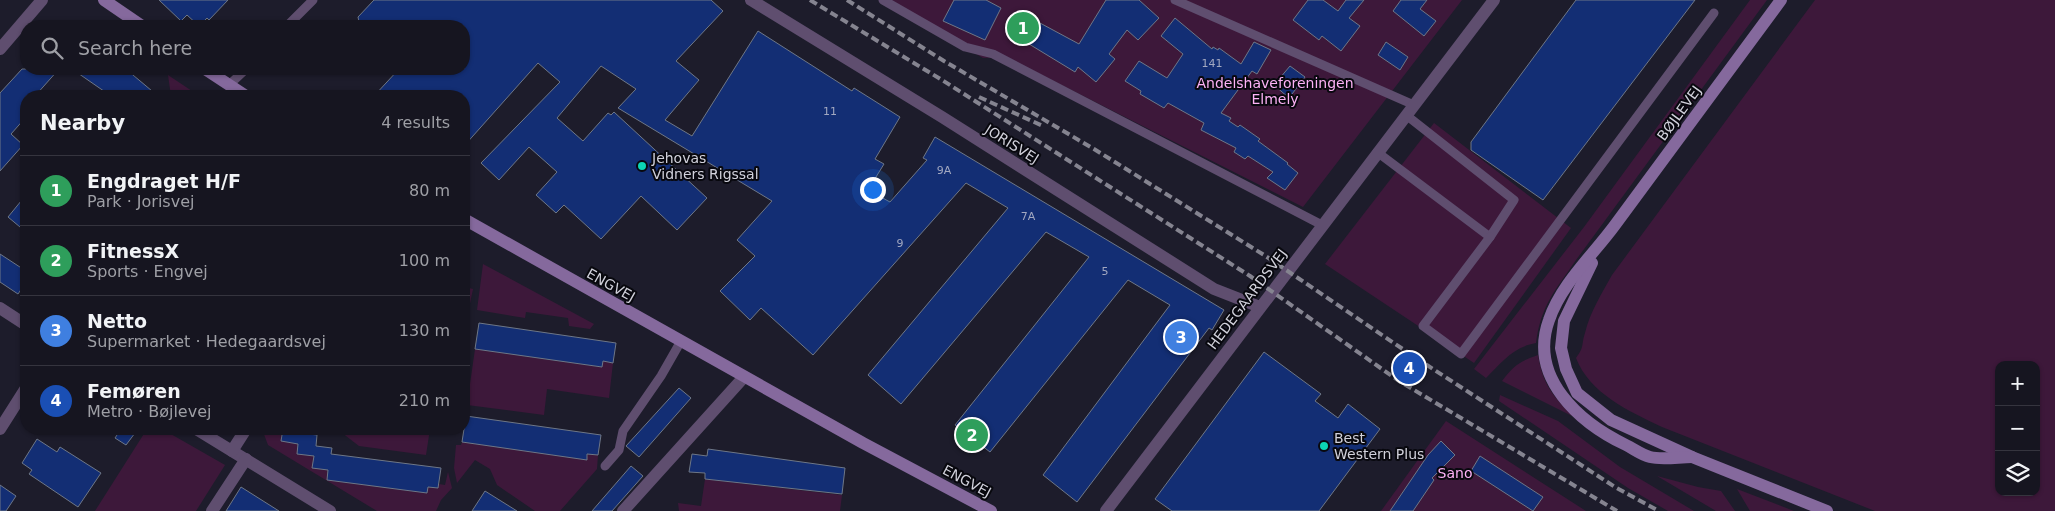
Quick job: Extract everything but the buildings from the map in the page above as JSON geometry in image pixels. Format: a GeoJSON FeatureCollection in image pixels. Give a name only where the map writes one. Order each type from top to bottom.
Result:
{"type":"FeatureCollection","features":[{"type":"Feature","properties":{"kind":"street"},"geometry":{"type":"LineString","coordinates":[[25,20],[42,0]]}},
{"type":"Feature","properties":{"kind":"street"},"geometry":{"type":"LineString","coordinates":[[104,0],[133,20]]}},
{"type":"Feature","properties":{"kind":"street","name":"JORISVEJ"},"geometry":{"type":"LineString","coordinates":[[751,0],[942,117],[1214,290],[1260,307]]}},
{"type":"Feature","properties":{"kind":"street","name":"HEDEGAARDSVEJ"},"geometry":{"type":"LineString","coordinates":[[1106,511],[1494,0]]}},
{"type":"Feature","properties":{"kind":"street","name":"BØJLEVEJ"},"geometry":{"type":"LineString","coordinates":[[1692,458],[1651,457],[1591,425],[1564,400],[1550,376],[1544,350],[1548,321],[1564,290],[1601,245],[1781,0]]}},
{"type":"Feature","properties":{"kind":"street"},"geometry":{"type":"LineString","coordinates":[[0,49],[20,26]]}},
{"type":"Feature","properties":{"kind":"street"},"geometry":{"type":"LineString","coordinates":[[213,75],[235,90]]}},
{"type":"Feature","properties":{"kind":"street","name":"ENGVEJ"},"geometry":{"type":"LineString","coordinates":[[470,222],[881,453],[991,511]]}},
{"type":"Feature","properties":{"kind":"street","name":"BØJLEVEJ"},"geometry":{"type":"LineString","coordinates":[[1601,245],[1564,321],[1561,348],[1566,369],[1578,393],[1611,420],[1692,458],[1827,511]]}},
{"type":"Feature","properties":{"kind":"street"},"geometry":{"type":"LineString","coordinates":[[0,308],[20,321]]}},
{"type":"Feature","properties":{"kind":"street"},"geometry":{"type":"LineString","coordinates":[[623,511],[744,377]]}},
{"type":"Feature","properties":{"kind":"street"},"geometry":{"type":"LineString","coordinates":[[0,429],[20,397]]}},
{"type":"Feature","properties":{"kind":"street"},"geometry":{"type":"LineString","coordinates":[[206,435],[330,511]]}},
{"type":"Feature","properties":{"kind":"street"},"geometry":{"type":"LineString","coordinates":[[232,451],[242,435]]}},
{"type":"Feature","properties":{"kind":"street"},"geometry":{"type":"LineString","coordinates":[[212,511],[246,459]]}},
{"type":"Feature","properties":{"kind":"lane"},"geometry":{"type":"LineString","coordinates":[[294,20],[313,0]]}},
{"type":"Feature","properties":{"kind":"lane"},"geometry":{"type":"LineString","coordinates":[[883,0],[965,47],[993,54],[1322,225]]}},
{"type":"Feature","properties":{"kind":"lane"},"geometry":{"type":"LineString","coordinates":[[1175,0],[1410,110],[1514,200],[1490,237],[1423,326],[1461,354],[1714,13]]}},
{"type":"Feature","properties":{"kind":"lane"},"geometry":{"type":"LineString","coordinates":[[229,86],[240,75]]}},
{"type":"Feature","properties":{"kind":"lane"},"geometry":{"type":"LineString","coordinates":[[1377,152],[1490,237]]}},
{"type":"Feature","properties":{"kind":"lane"},"geometry":{"type":"LineString","coordinates":[[605,466],[620,450],[624,431],[661,376],[681,341]]}},
{"type":"Feature","properties":{"kind":"green space","name":"Andelshaveforeningen Elmely"},"geometry":{"type":"Polygon","coordinates":[[[885,0],[1462,0],[1303,207],[1006,57],[983,58],[885,0]]]}},
{"type":"Feature","properties":{"kind":"green space"},"geometry":{"type":"Polygon","coordinates":[[[1750,0],[1767,0],[1576,260],[1545,308],[1536,343],[1514,352],[1486,378],[1474,369],[1584,227],[1750,0]]]}},
{"type":"Feature","properties":{"kind":"green space"},"geometry":{"type":"Polygon","coordinates":[[[1815,0],[2055,0],[2055,511],[1875,511],[1662,427],[1612,400],[1591,382],[1582,371],[1576,358],[1582,348],[1587,325],[1612,275],[1815,0]]]}},
{"type":"Feature","properties":{"kind":"green space"},"geometry":{"type":"Polygon","coordinates":[[[168,75],[190,90],[170,90],[168,75]]]}},
{"type":"Feature","properties":{"kind":"green space"},"geometry":{"type":"Polygon","coordinates":[[[1434,123],[1571,228],[1474,363],[1325,264],[1434,123]]]}},
{"type":"Feature","properties":{"kind":"green space"},"geometry":{"type":"Polygon","coordinates":[[[483,264],[594,324],[590,329],[569,326],[568,318],[526,312],[525,318],[477,310],[483,264]]]}},
{"type":"Feature","properties":{"kind":"green space"},"geometry":{"type":"Polygon","coordinates":[[[470,288],[473,289],[470,303],[470,288]]]}},
{"type":"Feature","properties":{"kind":"green space"},"geometry":{"type":"Polygon","coordinates":[[[475,349],[601,367],[603,361],[613,363],[609,398],[547,389],[544,415],[470,405],[470,384],[475,349]]]}},
{"type":"Feature","properties":{"kind":"green space"},"geometry":{"type":"Polygon","coordinates":[[[1538,355],[1549,388],[1572,416],[1502,381],[1517,365],[1526,359],[1538,355]]]}},
{"type":"Feature","properties":{"kind":"green space"},"geometry":{"type":"Polygon","coordinates":[[[1500,395],[1558,421],[1620,467],[1694,511],[1668,511],[1628,488],[1499,401],[1500,395]]]}},
{"type":"Feature","properties":{"kind":"green space","name":"Sano"},"geometry":{"type":"Polygon","coordinates":[[[1446,421],[1586,511],[1381,511],[1446,421]]]}},
{"type":"Feature","properties":{"kind":"green space"},"geometry":{"type":"Polygon","coordinates":[[[143,435],[172,435],[225,465],[196,511],[95,511],[143,435]]]}},
{"type":"Feature","properties":{"kind":"green space"},"geometry":{"type":"Polygon","coordinates":[[[264,435],[282,435],[281,441],[298,444],[297,454],[314,456],[312,468],[328,470],[327,480],[427,493],[428,487],[438,488],[439,484],[445,485],[448,472],[452,488],[441,500],[436,511],[377,511],[268,445],[264,435]]]}},
{"type":"Feature","properties":{"kind":"green space"},"geometry":{"type":"Polygon","coordinates":[[[345,435],[429,435],[426,455],[359,446],[345,435]]]}},
{"type":"Feature","properties":{"kind":"green space"},"geometry":{"type":"Polygon","coordinates":[[[462,442],[586,459],[588,454],[598,455],[597,469],[560,511],[535,511],[497,485],[490,469],[475,460],[457,483],[454,468],[456,445],[461,445],[462,442]]]}},
{"type":"Feature","properties":{"kind":"green space"},"geometry":{"type":"Polygon","coordinates":[[[1657,476],[1721,491],[1735,511],[1716,511],[1657,476]]]}},
{"type":"Feature","properties":{"kind":"green space"},"geometry":{"type":"Polygon","coordinates":[[[705,479],[842,495],[840,511],[679,511],[678,503],[701,506],[705,479]]]}},
{"type":"Feature","properties":{"kind":"green space"},"geometry":{"type":"Polygon","coordinates":[[[1737,489],[1794,511],[1750,511],[1737,489]]]}},
{"type":"Feature","properties":{"kind":"railway"},"geometry":{"type":"LineString","coordinates":[[810,0],[942,80],[1250,276],[1399,381],[1617,511]]}},
{"type":"Feature","properties":{"kind":"railway"},"geometry":{"type":"LineString","coordinates":[[847,0],[944,61],[1094,149],[1264,255],[1416,358],[1615,487],[1659,511]]}},
{"type":"Feature","properties":{"kind":"railway"},"geometry":{"type":"LineString","coordinates":[[979,97],[1043,126]]}},
{"type":"Feature","properties":{"kind":"place","name":"Engdraget H/F"},"geometry":{"type":"Point","coordinates":[1023,28]}},
{"type":"Feature","properties":{"kind":"place","name":"Jehovas Vidners Rigssal"},"geometry":{"type":"Point","coordinates":[642,166]}},
{"type":"Feature","properties":{"kind":"place","name":"Netto"},"geometry":{"type":"Point","coordinates":[1181,337]}},
{"type":"Feature","properties":{"kind":"place","name":"Femøren"},"geometry":{"type":"Point","coordinates":[1409,368]}},
{"type":"Feature","properties":{"kind":"place","name":"FitnessX"},"geometry":{"type":"Point","coordinates":[972,435]}},
{"type":"Feature","properties":{"kind":"place","name":"Best Western Plus"},"geometry":{"type":"Point","coordinates":[1324,446]}}]}
